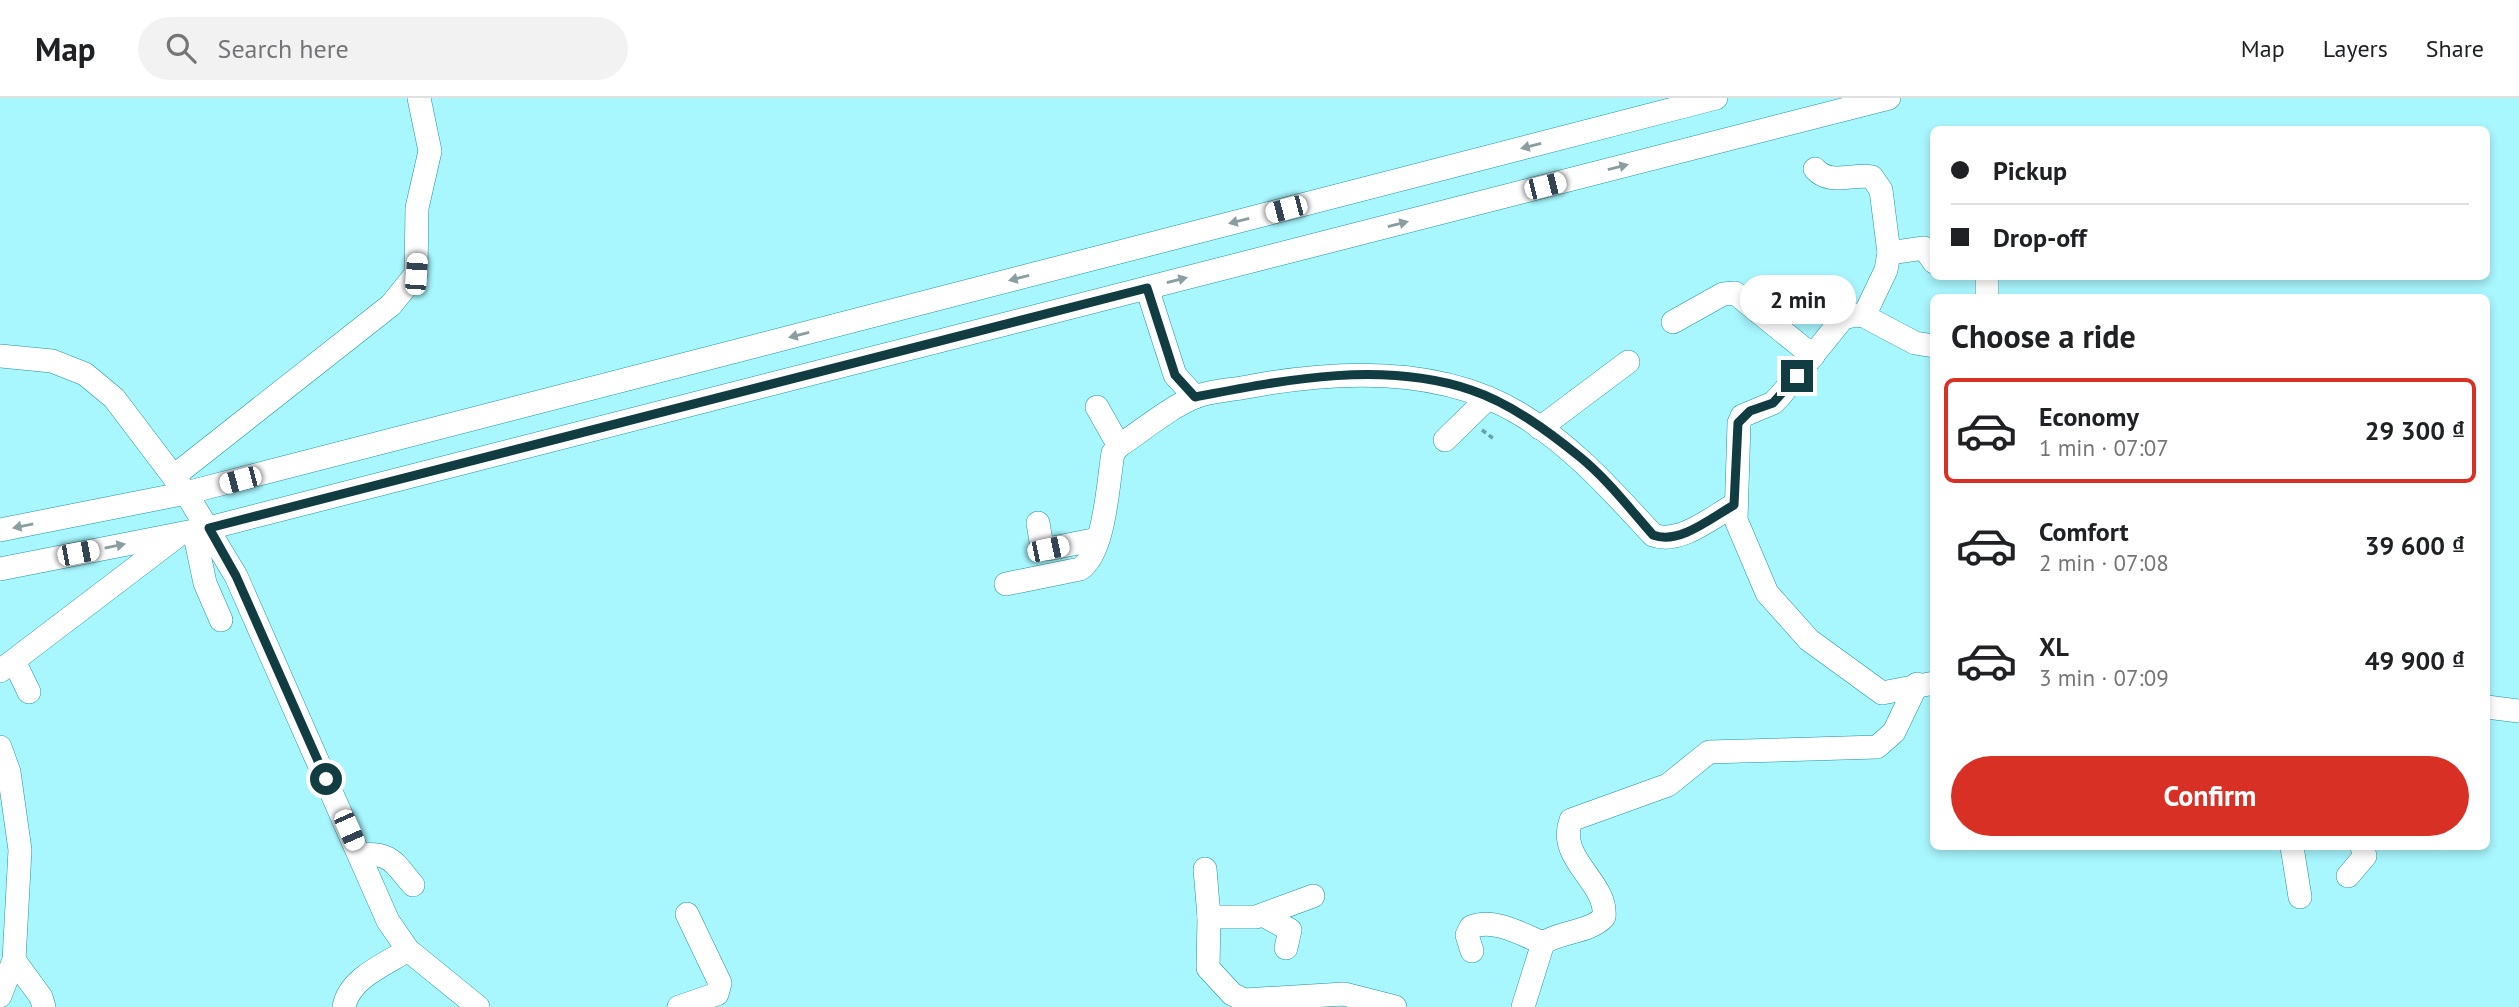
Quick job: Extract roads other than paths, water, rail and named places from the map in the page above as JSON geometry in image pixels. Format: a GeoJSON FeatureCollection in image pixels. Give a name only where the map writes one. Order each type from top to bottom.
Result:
{"type":"FeatureCollection","features":[{"type":"Feature","properties":{"kind":"street"},"geometry":{"type":"LineString","coordinates":[[180,485],[391,305],[416,274],[417,208],[425,186],[430,151],[419,98]]}},
{"type":"Feature","properties":{"kind":"street"},"geometry":{"type":"LineString","coordinates":[[0,530],[1716,98]]}},
{"type":"Feature","properties":{"kind":"street"},"geometry":{"type":"LineString","coordinates":[[0,569],[195,531],[1889,98]]}},
{"type":"Feature","properties":{"kind":"street"},"geometry":{"type":"LineString","coordinates":[[1815,169],[1821,176],[1830,178],[1865,175],[1878,181],[1889,253],[1886,270],[1864,316]]}},
{"type":"Feature","properties":{"kind":"street"},"geometry":{"type":"LineString","coordinates":[[1889,253],[1924,248],[1930,256]]}},
{"type":"Feature","properties":{"kind":"street"},"geometry":{"type":"LineString","coordinates":[[1147,288],[1175,375],[1195,397]]}},
{"type":"Feature","properties":{"kind":"street"},"geometry":{"type":"LineString","coordinates":[[1673,321],[1723,294],[1735,293],[1813,356]]}},
{"type":"Feature","properties":{"kind":"street"},"geometry":{"type":"LineString","coordinates":[[1926,683],[1891,693],[1874,690],[1796,628],[1760,581],[1736,520],[1734,505],[1738,423],[1742,416],[1773,403],[1843,318],[1855,314],[1864,316],[1915,343],[1930,345]]}},
{"type":"Feature","properties":{"kind":"street"},"geometry":{"type":"LineString","coordinates":[[0,356],[52,361],[85,374],[114,398],[180,485],[195,531],[205,583],[221,620]]}},
{"type":"Feature","properties":{"kind":"street"},"geometry":{"type":"LineString","coordinates":[[1540,428],[1628,362]]}},
{"type":"Feature","properties":{"kind":"street"},"geometry":{"type":"LineString","coordinates":[[1006,584],[1080,569],[1088,564],[1098,539],[1114,453],[1119,446],[1195,397],[1288,379],[1348,375],[1417,379],[1471,390],[1520,414],[1582,458],[1653,535],[1663,539],[1675,537],[1734,505]]}},
{"type":"Feature","properties":{"kind":"street"},"geometry":{"type":"LineString","coordinates":[[1445,440],[1488,398]]}},
{"type":"Feature","properties":{"kind":"street"},"geometry":{"type":"LineString","coordinates":[[1097,407],[1119,446]]}},
{"type":"Feature","properties":{"kind":"street"},"geometry":{"type":"LineString","coordinates":[[1038,523],[1042,547],[1048,549],[1098,539]]}},
{"type":"Feature","properties":{"kind":"street"},"geometry":{"type":"LineString","coordinates":[[29,692],[7,666],[195,531]]}},
{"type":"Feature","properties":{"kind":"street"},"geometry":{"type":"LineString","coordinates":[[195,531],[236,576],[388,921],[408,950],[478,1007]]}},
{"type":"Feature","properties":{"kind":"street"},"geometry":{"type":"LineString","coordinates":[[1523,1007],[1543,943],[1551,937],[1591,926],[1604,917],[1603,902],[1574,855],[1569,826],[1577,815],[1668,785],[1709,752],[1877,747],[1894,732],[1926,683]]}},
{"type":"Feature","properties":{"kind":"street"},"geometry":{"type":"LineString","coordinates":[[2490,707],[2519,711]]}},
{"type":"Feature","properties":{"kind":"street"},"geometry":{"type":"LineString","coordinates":[[0,747],[9,772],[20,850],[14,960],[0,996]]}},
{"type":"Feature","properties":{"kind":"street"},"geometry":{"type":"LineString","coordinates":[[2292,850],[2300,897]]}},
{"type":"Feature","properties":{"kind":"street"},"geometry":{"type":"LineString","coordinates":[[2348,876],[2365,856],[2363,850]]}},
{"type":"Feature","properties":{"kind":"street"},"geometry":{"type":"LineString","coordinates":[[360,855],[378,853],[389,857],[413,885]]}},
{"type":"Feature","properties":{"kind":"street"},"geometry":{"type":"LineString","coordinates":[[1205,869],[1209,917],[1208,968],[1232,994],[1244,1000],[1344,994],[1395,1007]]}},
{"type":"Feature","properties":{"kind":"street"},"geometry":{"type":"LineString","coordinates":[[1209,917],[1263,915],[1313,895]]}},
{"type":"Feature","properties":{"kind":"street"},"geometry":{"type":"LineString","coordinates":[[679,1007],[717,994],[720,983],[687,914]]}},
{"type":"Feature","properties":{"kind":"street"},"geometry":{"type":"LineString","coordinates":[[1263,915],[1290,930],[1286,948]]}},
{"type":"Feature","properties":{"kind":"street"},"geometry":{"type":"LineString","coordinates":[[1472,951],[1467,935],[1471,928],[1477,925],[1505,928],[1543,943]]}},
{"type":"Feature","properties":{"kind":"street"},"geometry":{"type":"LineString","coordinates":[[344,1007],[346,999],[360,980],[408,950]]}},
{"type":"Feature","properties":{"kind":"street"},"geometry":{"type":"LineString","coordinates":[[14,960],[41,997],[44,1007]]}}]}
